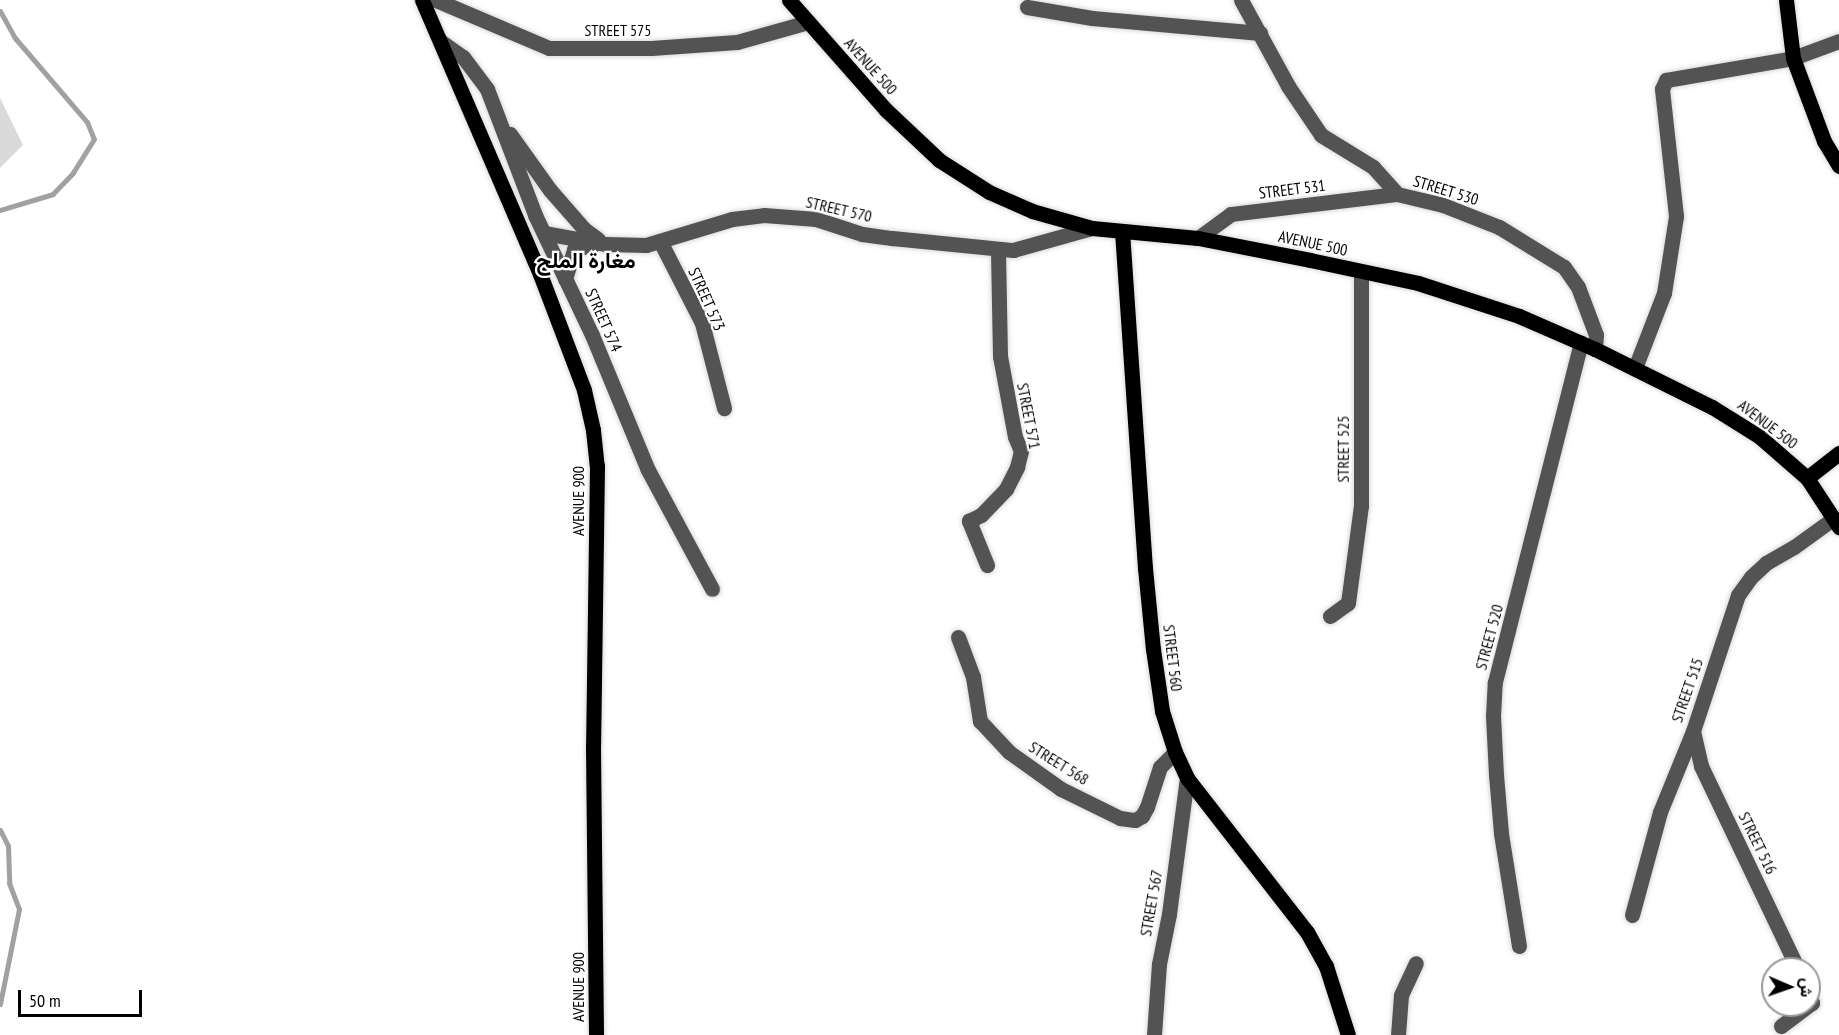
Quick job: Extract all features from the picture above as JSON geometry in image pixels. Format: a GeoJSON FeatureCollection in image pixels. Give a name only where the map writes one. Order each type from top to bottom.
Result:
{"type":"FeatureCollection","features":[{"type":"Feature","properties":{"kind":"main road","name":"AVENUE 900"},"geometry":{"type":"LineString","coordinates":[[422,0],[540,274],[584,390],[593,430],[597,466],[593,747],[596,1035]]}},
{"type":"Feature","properties":{"kind":"main road","name":"AVENUE 500"},"geometry":{"type":"LineString","coordinates":[[789,0],[886,110],[939,160],[989,192],[1021,206],[1092,228],[1198,237],[1418,283],[1519,316],[1635,368],[1712,407],[1760,437],[1807,478],[1836,522]]}},
{"type":"Feature","properties":{"kind":"main road"},"geometry":{"type":"LineString","coordinates":[[1786,0],[1793,58],[1824,141],[1839,166]]}},
{"type":"Feature","properties":{"kind":"main road","name":"STREET 560"},"geometry":{"type":"LineString","coordinates":[[1122,231],[1153,650],[1162,711],[1174,752],[1187,778],[1284,899],[1307,932],[1326,966],[1348,1035]]}},
{"type":"Feature","properties":{"kind":"main road"},"geometry":{"type":"LineString","coordinates":[[1807,478],[1839,453]]}},
{"type":"Feature","properties":{"kind":"street","name":"STREET 575"},"geometry":{"type":"LineString","coordinates":[[436,0],[549,48],[651,48],[737,42],[808,22]]}},
{"type":"Feature","properties":{"kind":"street","name":"STREET 530"},"geometry":{"type":"LineString","coordinates":[[1241,0],[1288,86],[1321,135],[1373,167],[1397,194],[1443,205],[1499,227],[1564,267],[1578,287],[1596,335],[1588,346]]}},
{"type":"Feature","properties":{"kind":"street"},"geometry":{"type":"LineString","coordinates":[[1027,8],[1092,18],[1260,33]]}},
{"type":"Feature","properties":{"kind":"street","name":"STREET 574"},"geometry":{"type":"LineString","coordinates":[[440,41],[464,57],[487,89],[513,161],[592,335],[648,470],[712,590]]}},
{"type":"Feature","properties":{"kind":"street"},"geometry":{"type":"LineString","coordinates":[[1635,368],[1664,293],[1676,216],[1662,89],[1666,80],[1793,58],[1839,41]]}},
{"type":"Feature","properties":{"kind":"street"},"geometry":{"type":"LineString","coordinates":[[499,117],[528,162],[550,190],[584,229],[606,244]]}},
{"type":"Feature","properties":{"kind":"street","name":"STREET 531"},"geometry":{"type":"LineString","coordinates":[[1198,237],[1231,214],[1397,194]]}},
{"type":"Feature","properties":{"kind":"street","name":"STREET 570"},"geometry":{"type":"LineString","coordinates":[[544,233],[628,246],[660,241],[732,219],[764,215],[816,219],[862,234],[1013,250],[1092,228]]}},
{"type":"Feature","properties":{"kind":"street","name":"STREET 573"},"geometry":{"type":"LineString","coordinates":[[660,241],[702,323],[724,408]]}},
{"type":"Feature","properties":{"kind":"street"},"geometry":{"type":"LineString","coordinates":[[566,279],[574,249],[586,245],[606,244]]}},
{"type":"Feature","properties":{"kind":"street","name":"STREET 571"},"geometry":{"type":"LineString","coordinates":[[987,565],[969,521],[981,515],[1006,489],[1017,467],[1020,451],[1015,437],[1000,356],[998,250]]}},
{"type":"Feature","properties":{"kind":"street","name":"STREET 525"},"geometry":{"type":"LineString","coordinates":[[1330,616],[1348,603],[1361,506],[1361,272]]}},
{"type":"Feature","properties":{"kind":"street","name":"STREET 520"},"geometry":{"type":"LineString","coordinates":[[1519,946],[1501,833],[1493,716],[1495,682],[1588,346]]}},
{"type":"Feature","properties":{"kind":"street","name":"STREET 515"},"geometry":{"type":"LineString","coordinates":[[1632,915],[1660,812],[1693,731],[1738,596],[1751,577],[1766,562],[1836,522]]}},
{"type":"Feature","properties":{"kind":"street","name":"STREET 568"},"geometry":{"type":"LineString","coordinates":[[958,637],[973,677],[980,721],[1009,752],[1061,789],[1120,818],[1136,820],[1142,816],[1147,807],[1160,767],[1174,752]]}},
{"type":"Feature","properties":{"kind":"street","name":"STREET 516"},"geometry":{"type":"LineString","coordinates":[[1693,731],[1701,765],[1792,957]]}},
{"type":"Feature","properties":{"kind":"street","name":"STREET 567"},"geometry":{"type":"LineString","coordinates":[[1154,1035],[1159,964],[1169,914],[1187,778]]}},
{"type":"Feature","properties":{"kind":"street"},"geometry":{"type":"LineString","coordinates":[[1398,1035],[1401,995],[1416,963]]}},
{"type":"Feature","properties":{"kind":"street"},"geometry":{"type":"LineString","coordinates":[[1781,1026],[1793,1017]]}},
{"type":"Feature","properties":{"kind":"shaded area"},"geometry":{"type":"Polygon","coordinates":[[[0,98],[23,145],[0,168],[0,98]]]}},
{"type":"Feature","properties":{"kind":"waterway"},"geometry":{"type":"LineString","coordinates":[[0,11],[15,38],[87,122],[94,139],[73,173],[53,194],[0,210]]}},
{"type":"Feature","properties":{"kind":"waterway"},"geometry":{"type":"LineString","coordinates":[[0,830],[8,846],[9,883],[19,909],[0,1004]]}},
{"type":"Feature","properties":{"kind":"district","name":"مغارة الملح"},"geometry":{"type":"Point","coordinates":[586,261]}}]}
